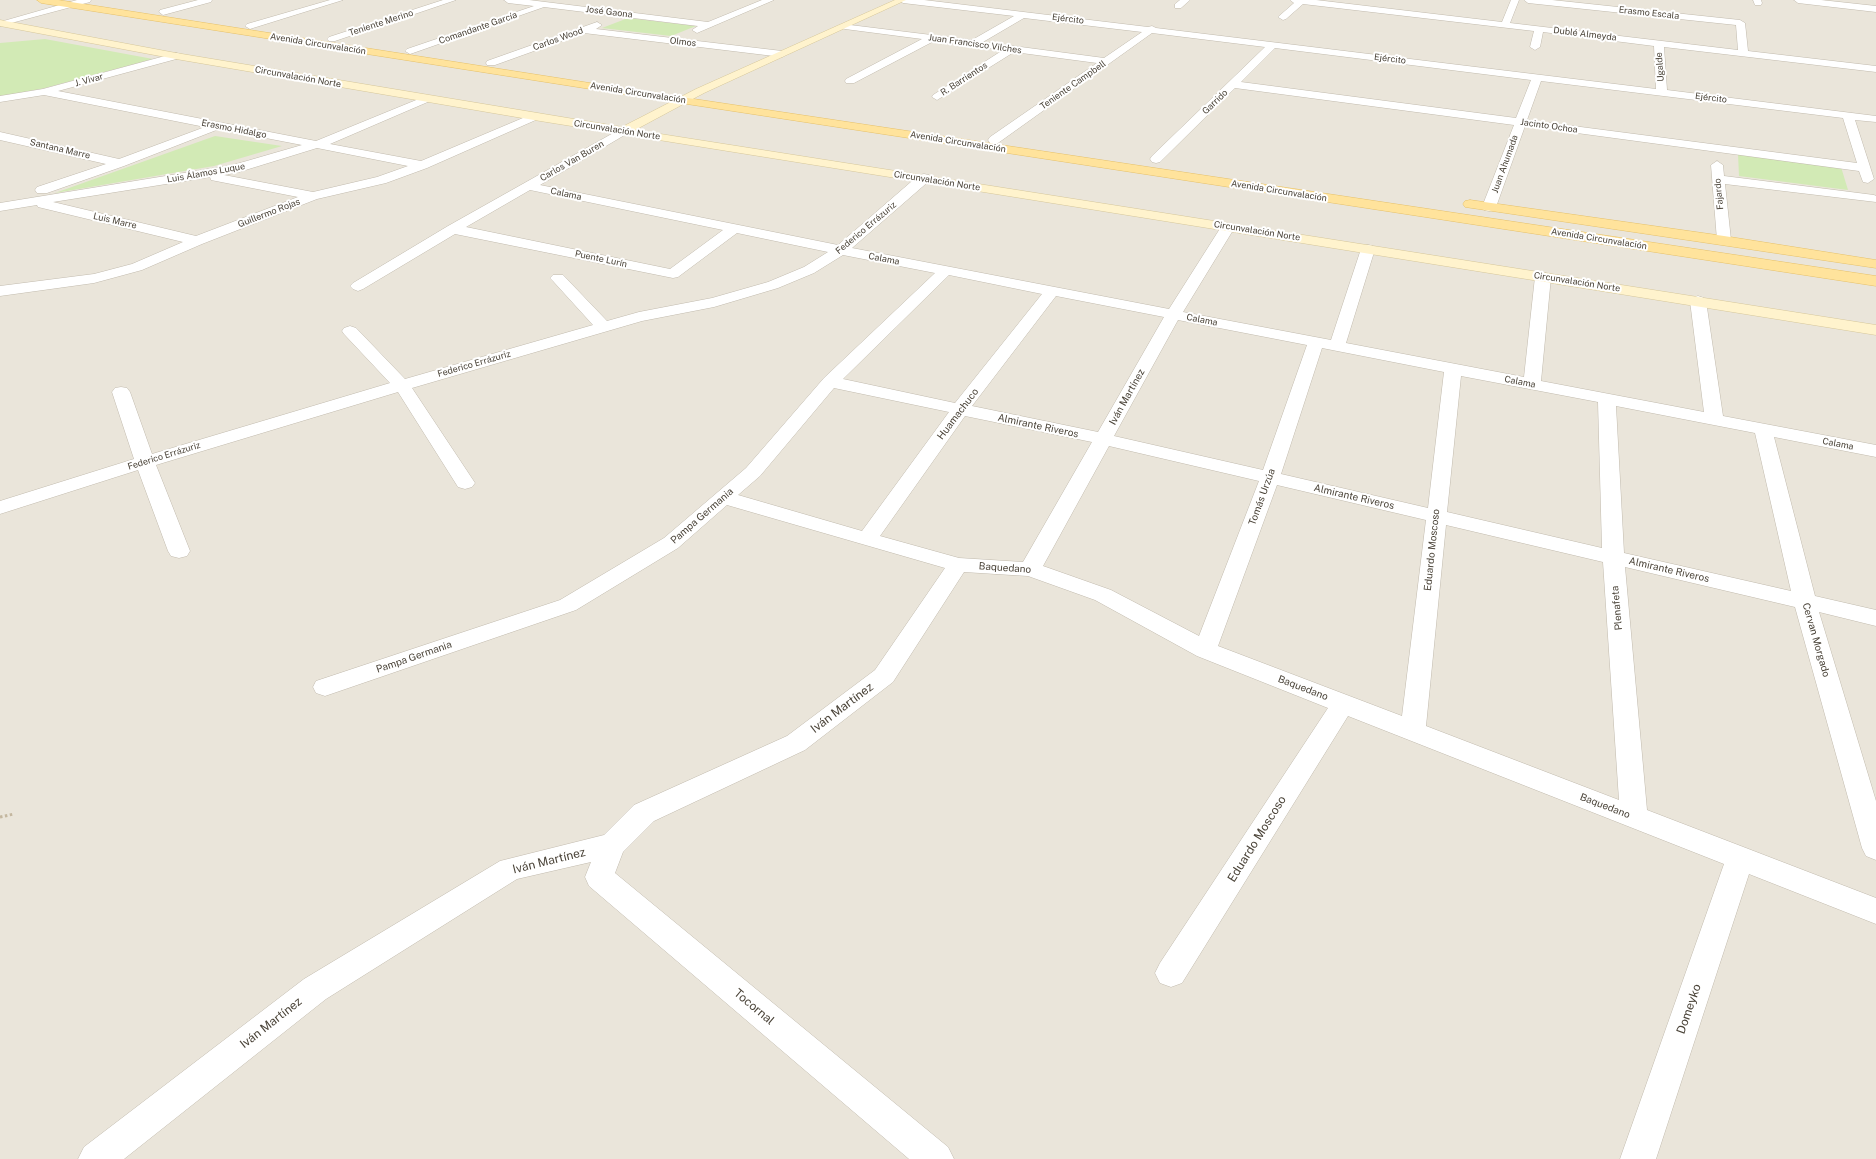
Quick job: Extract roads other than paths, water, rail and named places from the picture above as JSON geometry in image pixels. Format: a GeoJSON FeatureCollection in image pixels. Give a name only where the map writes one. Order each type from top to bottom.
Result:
{"type":"FeatureCollection","features":[{"type":"Feature","properties":{"kind":"main road","name":"Avenida Circunvalación"},"geometry":{"type":"LineString","coordinates":[[41,0],[70,6],[682,94],[1876,281]]}},
{"type":"Feature","properties":{"kind":"main road","name":"Avenida Circunvalación"},"geometry":{"type":"LineString","coordinates":[[92,0],[410,51],[636,83]]}},
{"type":"Feature","properties":{"kind":"main road","name":"Avenida Circunvalación"},"geometry":{"type":"LineString","coordinates":[[700,90],[994,140],[1172,162]]}},
{"type":"Feature","properties":{"kind":"main road","name":"Avenida Circunvalación"},"geometry":{"type":"LineString","coordinates":[[1458,203],[1724,240],[1876,264]]}},
{"type":"Feature","properties":{"kind":"street"},"geometry":{"type":"LineString","coordinates":[[1,23],[70,6],[87,0]]}},
{"type":"Feature","properties":{"kind":"street"},"geometry":{"type":"LineString","coordinates":[[163,12],[208,0]]}},
{"type":"Feature","properties":{"kind":"street"},"geometry":{"type":"LineString","coordinates":[[250,26],[340,0]]}},
{"type":"Feature","properties":{"kind":"street","name":"Teniente Merino"},"geometry":{"type":"LineString","coordinates":[[332,39],[452,0]]}},
{"type":"Feature","properties":{"kind":"street","name":"José Gaona"},"geometry":{"type":"LineString","coordinates":[[508,0],[709,24]]}},
{"type":"Feature","properties":{"kind":"street"},"geometry":{"type":"LineString","coordinates":[[673,41],[709,24],[770,0]]}},
{"type":"Feature","properties":{"kind":"street","name":"Ejército"},"geometry":{"type":"LineString","coordinates":[[902,0],[1537,76],[1876,119]]}},
{"type":"Feature","properties":{"kind":"street","name":"Carlos Van Buren"},"geometry":{"type":"LineString","coordinates":[[358,286],[453,229],[624,131],[682,94],[700,90],[902,0]]}},
{"type":"Feature","properties":{"kind":"street"},"geometry":{"type":"LineString","coordinates":[[1178,6],[1186,0]]}},
{"type":"Feature","properties":{"kind":"street"},"geometry":{"type":"LineString","coordinates":[[1283,17],[1297,0]]}},
{"type":"Feature","properties":{"kind":"street","name":"Dublé Almeyda"},"geometry":{"type":"LineString","coordinates":[[1297,0],[1876,69]]}},
{"type":"Feature","properties":{"kind":"street"},"geometry":{"type":"LineString","coordinates":[[1505,25],[1515,0]]}},
{"type":"Feature","properties":{"kind":"street","name":"Erasmo Escala"},"geometry":{"type":"LineString","coordinates":[[1528,0],[1740,23],[1743,53]]}},
{"type":"Feature","properties":{"kind":"street"},"geometry":{"type":"LineString","coordinates":[[1798,0],[1876,9]]}},
{"type":"Feature","properties":{"kind":"street","name":"Comandante García"},"geometry":{"type":"LineString","coordinates":[[410,51],[540,3]]}},
{"type":"Feature","properties":{"kind":"street","name":"Carlos Wood"},"geometry":{"type":"LineString","coordinates":[[491,63],[625,14]]}},
{"type":"Feature","properties":{"kind":"street"},"geometry":{"type":"LineString","coordinates":[[974,43],[1024,14]]}},
{"type":"Feature","properties":{"kind":"street"},"geometry":{"type":"LineString","coordinates":[[1409,24],[1418,15]]}},
{"type":"Feature","properties":{"kind":"street","name":"Circunvalación Norte"},"geometry":{"type":"LineString","coordinates":[[1,23],[176,56],[534,117],[1876,330]]}},
{"type":"Feature","properties":{"kind":"street","name":"Juan Francisco Vilches"},"geometry":{"type":"LineString","coordinates":[[845,26],[1105,61]]}},
{"type":"Feature","properties":{"kind":"street","name":"Teniente Campbell"},"geometry":{"type":"LineString","coordinates":[[994,140],[1152,29]]}},
{"type":"Feature","properties":{"kind":"street"},"geometry":{"type":"LineString","coordinates":[[1535,47],[1539,29]]}},
{"type":"Feature","properties":{"kind":"street","name":"Olmos"},"geometry":{"type":"LineString","coordinates":[[583,30],[782,54]]}},
{"type":"Feature","properties":{"kind":"street"},"geometry":{"type":"LineString","coordinates":[[850,81],[932,38]]}},
{"type":"Feature","properties":{"kind":"street","name":"Ugalde"},"geometry":{"type":"LineString","coordinates":[[1659,43],[1662,92]]}},
{"type":"Feature","properties":{"kind":"street","name":"Garrido"},"geometry":{"type":"LineString","coordinates":[[1156,159],[1273,45]]}},
{"type":"Feature","properties":{"kind":"street","name":"R. Barrientos"},"geometry":{"type":"LineString","coordinates":[[937,97],[1011,48]]}},
{"type":"Feature","properties":{"kind":"street","name":"J. Vivar"},"geometry":{"type":"LineString","coordinates":[[0,100],[44,92],[176,56]]}},
{"type":"Feature","properties":{"kind":"street","name":"Juan Ahumada"},"geometry":{"type":"LineString","coordinates":[[1489,207],[1537,76]]}},
{"type":"Feature","properties":{"kind":"street","name":"Jacinto Ochoa"},"geometry":{"type":"LineString","coordinates":[[1233,84],[1864,168]]}},
{"type":"Feature","properties":{"kind":"street","name":"Erasmo Hidalgo"},"geometry":{"type":"LineString","coordinates":[[44,92],[423,165]]}},
{"type":"Feature","properties":{"kind":"street","name":"Luis Álamos Luque"},"geometry":{"type":"LineString","coordinates":[[51,199],[235,169],[316,145],[426,99]]}},
{"type":"Feature","properties":{"kind":"street"},"geometry":{"type":"LineString","coordinates":[[1718,179],[1875,202],[1848,116]]}},
{"type":"Feature","properties":{"kind":"street","name":"Guillermo Rojas"},"geometry":{"type":"LineString","coordinates":[[0,291],[94,278],[137,267],[197,241],[313,196],[381,180],[423,165],[534,117]]}},
{"type":"Feature","properties":{"kind":"street"},"geometry":{"type":"LineString","coordinates":[[0,206],[27,200],[217,126]]}},
{"type":"Feature","properties":{"kind":"street","name":"Santana Marre"},"geometry":{"type":"LineString","coordinates":[[0,136],[120,163]]}},
{"type":"Feature","properties":{"kind":"street","name":"Fajardo"},"geometry":{"type":"LineString","coordinates":[[1715,148],[1724,240]]}},
{"type":"Feature","properties":{"kind":"street"},"geometry":{"type":"LineString","coordinates":[[203,174],[313,196]]}},
{"type":"Feature","properties":{"kind":"street","name":"Federico Errázuriz"},"geometry":{"type":"LineString","coordinates":[[0,508],[145,462],[603,327],[639,317],[714,302],[773,286],[809,270],[841,250],[924,178]]}},
{"type":"Feature","properties":{"kind":"street","name":"Calama"},"geometry":{"type":"LineString","coordinates":[[528,186],[945,271],[1876,451]]}},
{"type":"Feature","properties":{"kind":"street","name":"Luis Marre"},"geometry":{"type":"LineString","coordinates":[[0,193],[197,241]]}},
{"type":"Feature","properties":{"kind":"street","name":"Luis Marre"},"geometry":{"type":"LineString","coordinates":[[27,200],[51,199]]}},
{"type":"Feature","properties":{"kind":"street","name":"Iván Martínez"},"geometry":{"type":"LineString","coordinates":[[1030,569],[1173,315],[1228,227]]}},
{"type":"Feature","properties":{"kind":"street","name":"Puente Lurín"},"geometry":{"type":"LineString","coordinates":[[453,229],[673,274],[735,228]]}},
{"type":"Feature","properties":{"kind":"street"},"geometry":{"type":"LineString","coordinates":[[1338,347],[1368,249]]}},
{"type":"Feature","properties":{"kind":"street","name":"Pampa Germania"},"geometry":{"type":"LineString","coordinates":[[325,687],[568,605],[671,543],[753,472],[830,382],[945,271]]}},
{"type":"Feature","properties":{"kind":"street"},"geometry":{"type":"LineString","coordinates":[[1532,385],[1543,277]]}},
{"type":"Feature","properties":{"kind":"street"},"geometry":{"type":"LineString","coordinates":[[558,278],[603,327]]}},
{"type":"Feature","properties":{"kind":"street"},"geometry":{"type":"LineString","coordinates":[[0,281],[24,288]]}},
{"type":"Feature","properties":{"kind":"street","name":"Huamachuco"},"geometry":{"type":"LineString","coordinates":[[867,539],[960,410],[1052,291]]}},
{"type":"Feature","properties":{"kind":"street"},"geometry":{"type":"LineString","coordinates":[[1698,302],[1714,420]]}},
{"type":"Feature","properties":{"kind":"street"},"geometry":{"type":"LineString","coordinates":[[350,331],[402,385],[465,483]]}},
{"type":"Feature","properties":{"kind":"street","name":"Tomás Urzúa"},"geometry":{"type":"LineString","coordinates":[[1205,650],[1270,478],[1316,342]]}},
{"type":"Feature","properties":{"kind":"street","name":"Eduardo Moscoso"},"geometry":{"type":"LineString","coordinates":[[1413,731],[1453,369]]}},
{"type":"Feature","properties":{"kind":"street","name":"Almirante Riveros"},"geometry":{"type":"LineString","coordinates":[[830,382],[1104,439],[1876,618]]}},
{"type":"Feature","properties":{"kind":"street"},"geometry":{"type":"LineString","coordinates":[[121,392],[145,462],[179,551]]}},
{"type":"Feature","properties":{"kind":"street","name":"Plenafeta"},"geometry":{"type":"LineString","coordinates":[[1607,399],[1613,557],[1634,818]]}},
{"type":"Feature","properties":{"kind":"street","name":"Cervan Morgado"},"geometry":{"type":"LineString","coordinates":[[1763,429],[1805,602],[1876,848]]}},
{"type":"Feature","properties":{"kind":"street","name":"Baquedano"},"geometry":{"type":"LineString","coordinates":[[724,498],[958,565],[1030,569],[1103,595],[1205,650],[1876,911]]}},
{"type":"Feature","properties":{"kind":"street","name":"Iván Martínez"},"geometry":{"type":"LineString","coordinates":[[96,1159],[315,989],[510,869],[612,845],[644,813],[796,743],[884,676],[958,565]]}},
{"type":"Feature","properties":{"kind":"street","name":"Eduardo Moscoso"},"geometry":{"type":"LineString","coordinates":[[1171,973],[1343,704]]}},
{"type":"Feature","properties":{"kind":"street","name":"Tocornal"},"geometry":{"type":"LineString","coordinates":[[612,845],[599,877],[936,1159]]}},
{"type":"Feature","properties":{"kind":"street","name":"Domeyko"},"geometry":{"type":"LineString","coordinates":[[1638,1159],[1740,858]]}}]}
